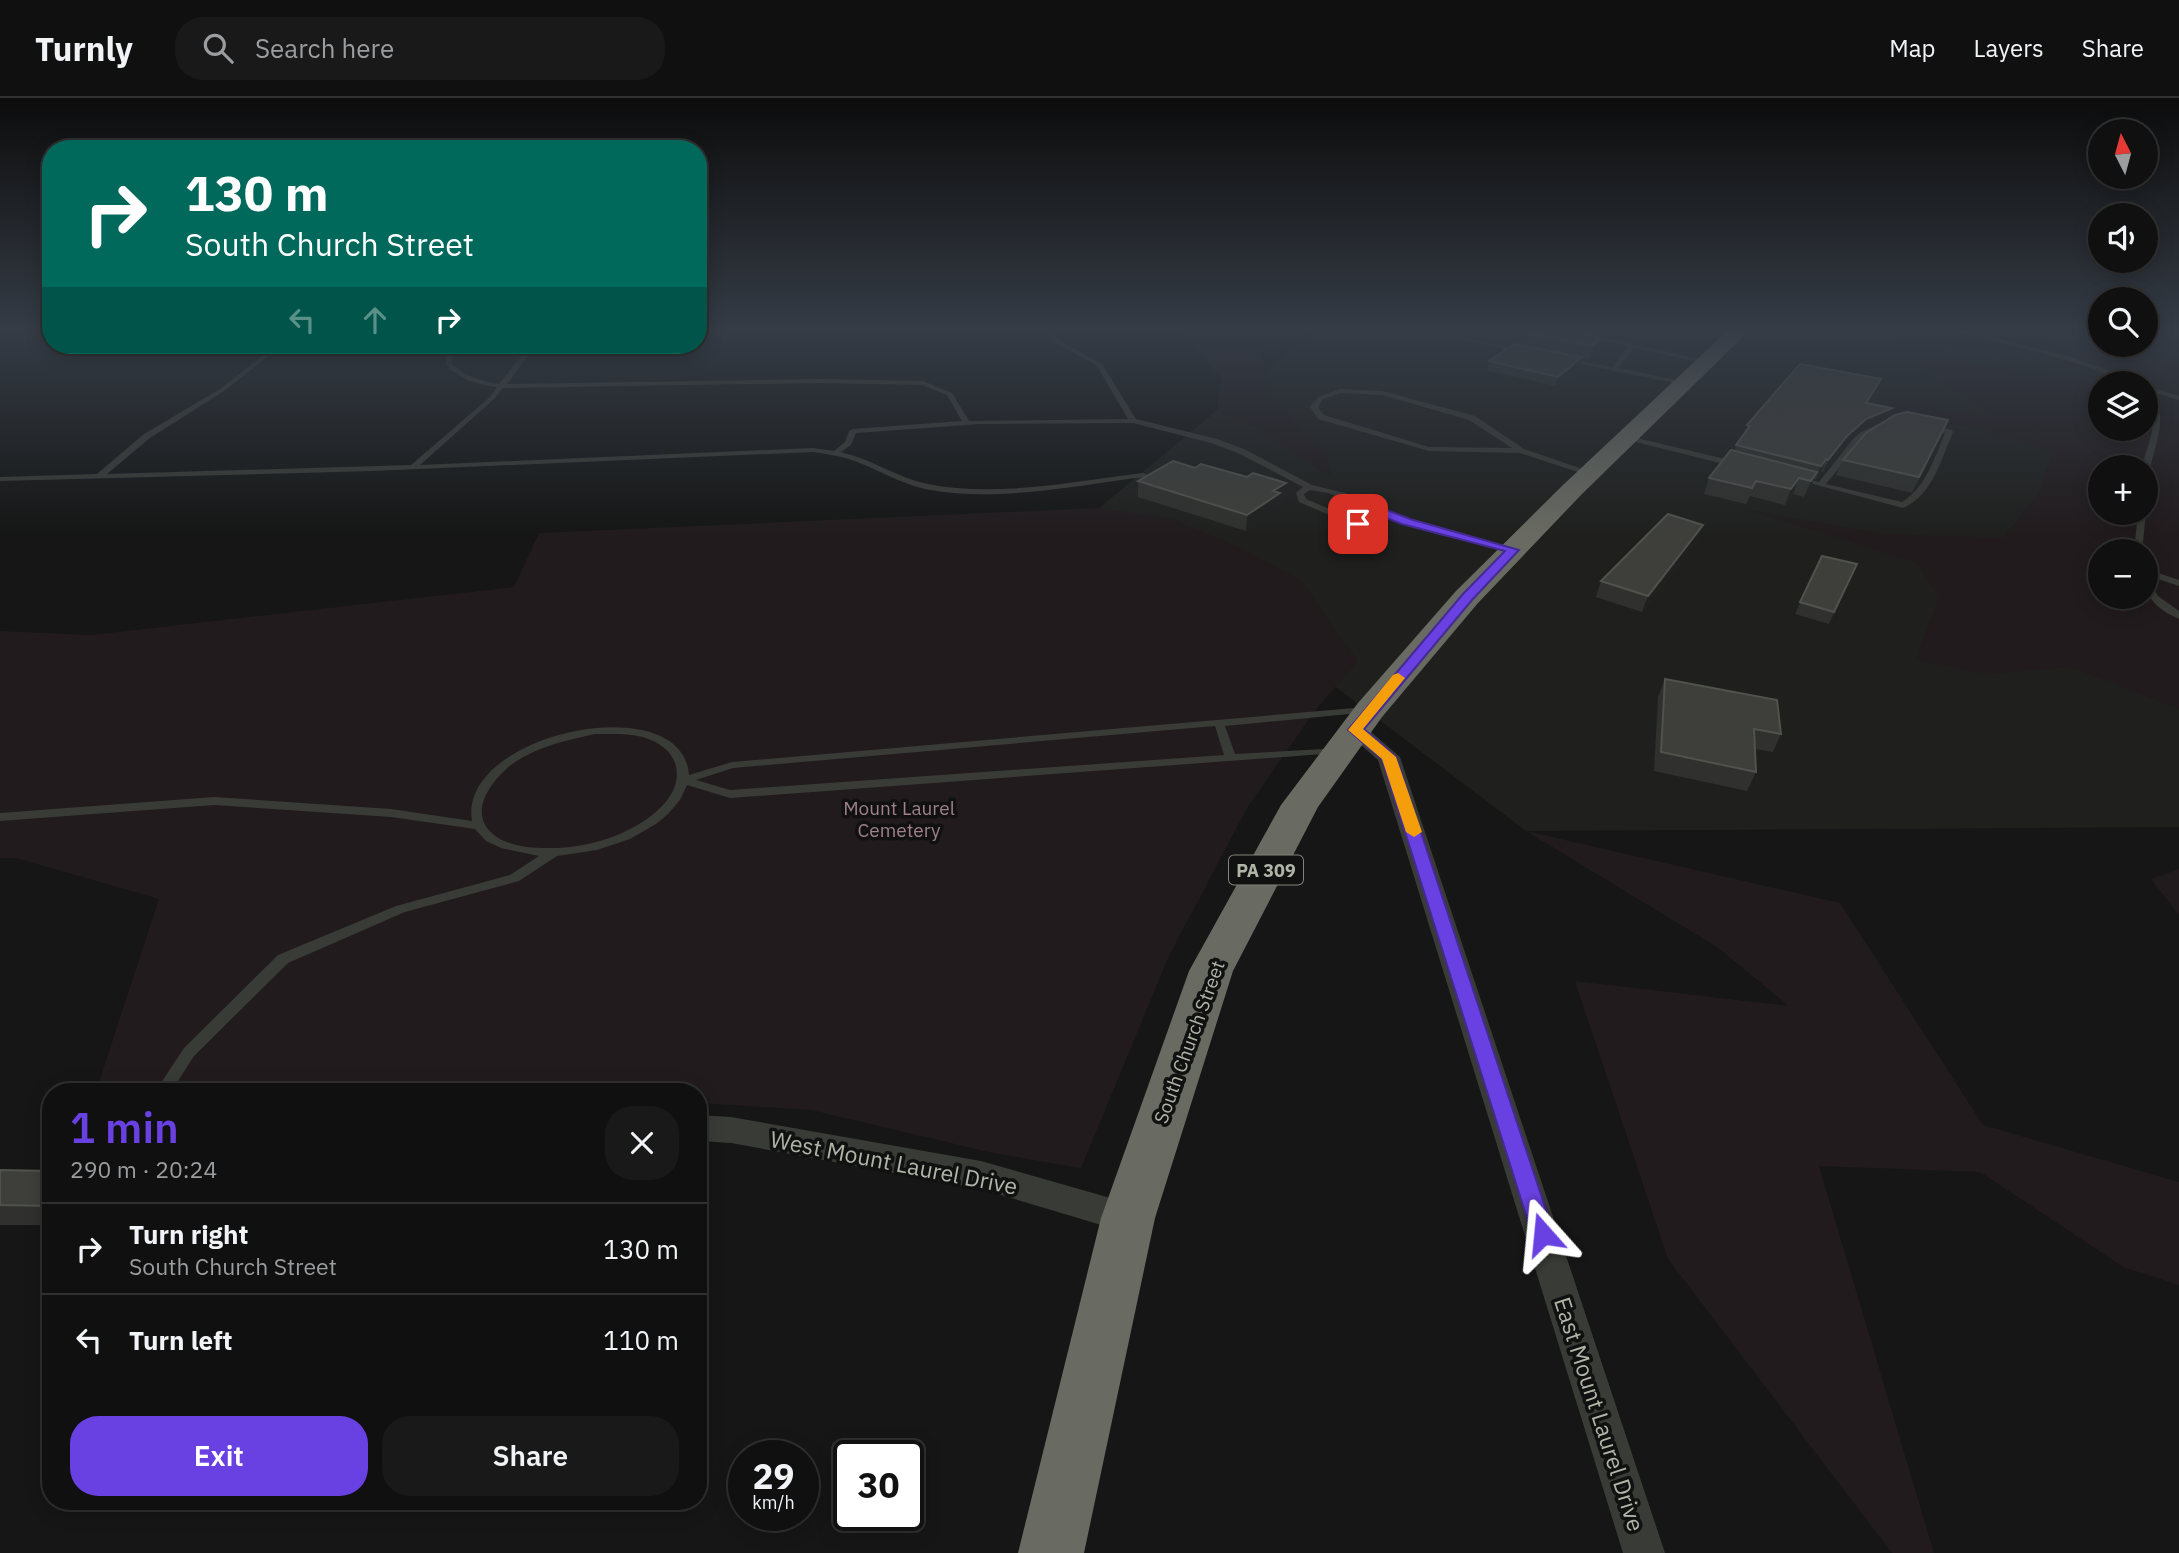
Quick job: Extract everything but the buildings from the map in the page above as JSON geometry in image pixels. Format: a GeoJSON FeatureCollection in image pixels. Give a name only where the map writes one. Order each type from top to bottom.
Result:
{"type":"FeatureCollection","features":[{"type":"Feature","properties":{"kind":"highway","name":"South Church Street"},"geometry":{"type":"LineString","coordinates":[[1051,1553],[1128,1218],[1212,971],[1300,805],[1355,730],[1467,597],[1667,400]]}},
{"type":"Feature","properties":{"kind":"street","name":"East Mount Laurel Drive"},"geometry":{"type":"LineString","coordinates":[[1355,730],[1389,757],[1644,1553]]}},
{"type":"Feature","properties":{"kind":"street","name":"West Mount Laurel Drive"},"geometry":{"type":"LineString","coordinates":[[707,1129],[731,1130],[981,1175],[1128,1218]]}},
{"type":"Feature","properties":{"kind":"lane"},"geometry":{"type":"LineString","coordinates":[[97,477],[148,436],[206,400]]}},
{"type":"Feature","properties":{"kind":"lane"},"geometry":{"type":"LineString","coordinates":[[413,467],[490,400]]}},
{"type":"Feature","properties":{"kind":"lane"},"geometry":{"type":"LineString","coordinates":[[953,400],[967,423]]}},
{"type":"Feature","properties":{"kind":"lane"},"geometry":{"type":"LineString","coordinates":[[1121,400],[1133,421]]}},
{"type":"Feature","properties":{"kind":"lane"},"geometry":{"type":"LineString","coordinates":[[1320,400],[1314,407],[1321,417],[1429,449],[1521,451]]}},
{"type":"Feature","properties":{"kind":"lane"},"geometry":{"type":"LineString","coordinates":[[1406,400],[1472,418],[1521,451],[1590,473]]}},
{"type":"Feature","properties":{"kind":"lane"},"geometry":{"type":"LineString","coordinates":[[837,452],[848,443],[853,431],[967,423],[1133,421],[1214,441],[1241,451],[1310,487],[1333,492],[1406,522],[1513,550]]}},
{"type":"Feature","properties":{"kind":"lane"},"geometry":{"type":"LineString","coordinates":[[1821,485],[1860,436],[1882,423],[1891,421]]}},
{"type":"Feature","properties":{"kind":"lane"},"geometry":{"type":"LineString","coordinates":[[1782,475],[1903,505],[1922,492],[1949,432],[1923,425]]}},
{"type":"Feature","properties":{"kind":"lane"},"geometry":{"type":"LineString","coordinates":[[1627,438],[1743,466]]}},
{"type":"Feature","properties":{"kind":"lane"},"geometry":{"type":"LineString","coordinates":[[0,479],[413,467],[813,450],[856,457],[924,486],[946,489],[1014,488],[1143,475]]}},
{"type":"Feature","properties":{"kind":"lane"},"geometry":{"type":"LineString","coordinates":[[1310,487],[1300,493],[1302,500],[1358,524],[1384,513]]}},
{"type":"Feature","properties":{"kind":"lane"},"geometry":{"type":"LineString","coordinates":[[2158,576],[2179,583]]}},
{"type":"Feature","properties":{"kind":"lane"},"geometry":{"type":"LineString","coordinates":[[2158,601],[2179,616]]}},
{"type":"Feature","properties":{"kind":"lane"},"geometry":{"type":"LineString","coordinates":[[684,780],[733,765],[1219,723],[1355,730]]}},
{"type":"Feature","properties":{"kind":"lane"},"geometry":{"type":"LineString","coordinates":[[1219,723],[1231,758]]}},
{"type":"Feature","properties":{"kind":"lane"},"geometry":{"type":"LineString","coordinates":[[0,817],[214,801],[390,813],[479,826],[495,841],[520,851],[553,853],[589,848],[634,831],[653,820],[674,801],[684,780],[683,762],[672,747],[652,736],[625,730],[595,731],[561,737],[503,766],[484,786],[476,806],[479,826]]}},
{"type":"Feature","properties":{"kind":"lane"},"geometry":{"type":"LineString","coordinates":[[684,780],[730,794],[1231,758],[1355,730]]}},
{"type":"Feature","properties":{"kind":"lane"},"geometry":{"type":"LineString","coordinates":[[169,1083],[189,1052],[283,959],[401,909],[514,878],[553,853]]}},
{"type":"Feature","properties":{"kind":"shaded area"},"geometry":{"type":"Polygon","coordinates":[[[1230,400],[2088,400],[2088,441],[2158,441],[2158,400],[2179,400],[2179,827],[1526,831],[1099,508],[1230,400]]]}},
{"type":"Feature","properties":{"kind":"green space"},"geometry":{"type":"Polygon","coordinates":[[[1218,400],[1275,400],[1326,450],[1332,478],[1256,428],[1217,411],[1218,400]]]}},
{"type":"Feature","properties":{"kind":"green space"},"geometry":{"type":"Polygon","coordinates":[[[1970,400],[2088,400],[2088,441],[2158,441],[2158,400],[2179,400],[2179,709],[2070,667],[1985,674],[1915,660],[1939,597],[1917,563],[1744,509],[1882,534],[2003,538],[2039,492],[2053,451],[1975,428],[1888,413],[1889,401],[2001,419],[1970,400]]]}},
{"type":"Feature","properties":{"kind":"green space","name":"Mount Laurel Cemetery"},"geometry":{"type":"Polygon","coordinates":[[[1099,508],[1172,519],[1244,549],[1301,580],[1358,661],[1314,712],[1247,808],[1169,956],[1081,1168],[993,1153],[811,1110],[707,1104],[707,1083],[99,1083],[159,899],[16,858],[0,858],[0,631],[91,635],[514,587],[539,533],[1099,508]]]}},
{"type":"Feature","properties":{"kind":"green space"},"geometry":{"type":"Polygon","coordinates":[[[1526,831],[1840,903],[1983,1125],[2179,1182],[2179,1285],[2123,1267],[1980,1172],[1819,1166],[1934,1553],[1892,1553],[1668,1259],[1575,981],[1789,1006],[1717,947],[1526,831]]]}},
{"type":"Feature","properties":{"kind":"green space"},"geometry":{"type":"Polygon","coordinates":[[[2179,869],[2179,915],[2151,879],[2179,869]]]}},
{"type":"Feature","properties":{"kind":"slow traffic"},"geometry":{"type":"LineString","coordinates":[[1398,678],[1355,730],[1389,757],[1414,832]]}},
{"type":"Feature","properties":{"kind":"route"},"geometry":{"type":"LineString","coordinates":[[1358,524],[1384,513],[1406,522],[1513,550],[1467,597],[1355,730],[1389,757],[1543,1234]]}}]}
